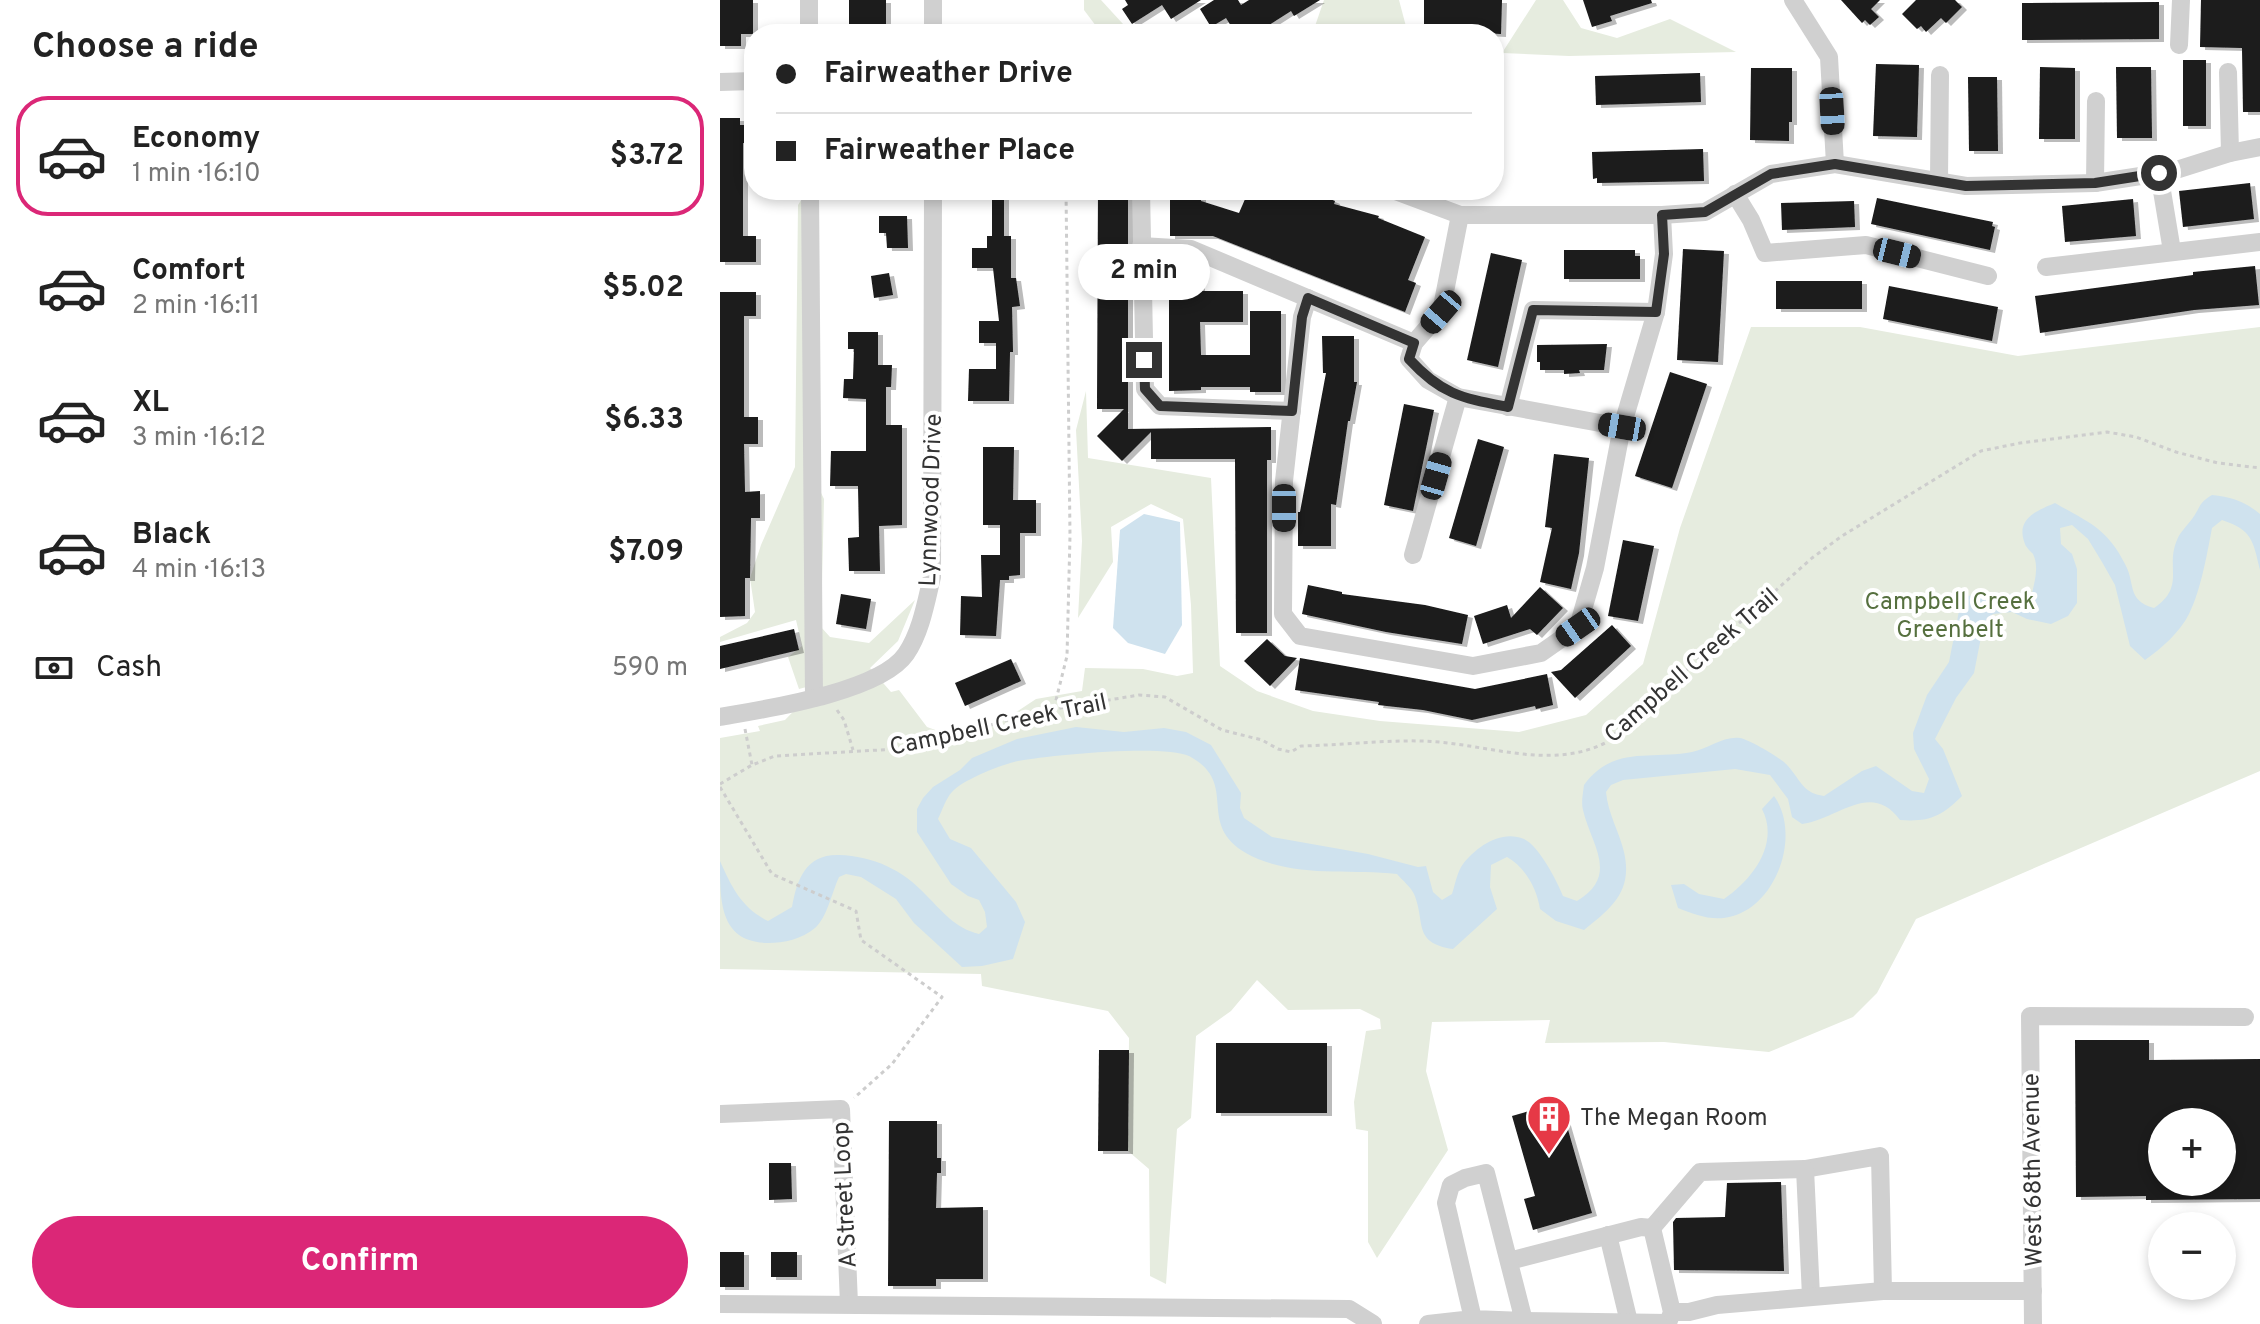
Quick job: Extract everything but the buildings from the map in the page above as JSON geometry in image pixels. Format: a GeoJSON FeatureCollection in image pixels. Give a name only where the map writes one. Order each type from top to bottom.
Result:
{"type":"FeatureCollection","features":[{"type":"Feature","properties":{"kind":"street"},"geometry":{"type":"LineString","coordinates":[[809,0],[809,24]]}},
{"type":"Feature","properties":{"kind":"street"},"geometry":{"type":"LineString","coordinates":[[933,0],[933,24]]}},
{"type":"Feature","properties":{"kind":"street"},"geometry":{"type":"LineString","coordinates":[[1793,0],[1829,57],[1835,164]]}},
{"type":"Feature","properties":{"kind":"street"},"geometry":{"type":"LineString","coordinates":[[2179,45],[2181,0]]}},
{"type":"Feature","properties":{"kind":"street"},"geometry":{"type":"LineString","coordinates":[[2228,72],[2230,153]]}},
{"type":"Feature","properties":{"kind":"street"},"geometry":{"type":"LineString","coordinates":[[1939,180],[1940,75]]}},
{"type":"Feature","properties":{"kind":"street"},"geometry":{"type":"LineString","coordinates":[[720,82],[744,81]]}},
{"type":"Feature","properties":{"kind":"street"},"geometry":{"type":"LineString","coordinates":[[2095,183],[2096,101]]}},
{"type":"Feature","properties":{"kind":"street"},"geometry":{"type":"LineString","coordinates":[[1420,200],[1460,215],[1662,215],[1705,212],[1771,174],[1835,164],[1966,186],[2095,183],[2159,173],[2260,147]]}},
{"type":"Feature","properties":{"kind":"street"},"geometry":{"type":"LineString","coordinates":[[2159,173],[2172,251]]}},
{"type":"Feature","properties":{"kind":"street"},"geometry":{"type":"LineString","coordinates":[[1735,194],[1751,220],[1765,253],[1866,245],[1988,276]]}},
{"type":"Feature","properties":{"kind":"street"},"geometry":{"type":"LineString","coordinates":[[810,200],[819,696]]}},
{"type":"Feature","properties":{"kind":"street","name":"Lynnwood Drive"},"geometry":{"type":"LineString","coordinates":[[720,717],[819,696],[874,678],[905,656],[920,623],[932,577],[933,200]]}},
{"type":"Feature","properties":{"kind":"street"},"geometry":{"type":"LineString","coordinates":[[1141,200],[1145,389],[1160,406],[1292,411]]}},
{"type":"Feature","properties":{"kind":"street"},"geometry":{"type":"LineString","coordinates":[[1460,215],[1441,312],[1414,343],[1409,359],[1428,380],[1458,397],[1622,427]]}},
{"type":"Feature","properties":{"kind":"street"},"geometry":{"type":"LineString","coordinates":[[1308,298],[1302,317],[1284,481],[1283,614],[1300,636],[1473,666],[1541,653],[1578,627],[1595,568],[1622,427],[1656,312],[1664,254],[1662,215]]}},
{"type":"Feature","properties":{"kind":"street"},"geometry":{"type":"LineString","coordinates":[[2046,267],[2260,242]]}},
{"type":"Feature","properties":{"kind":"street"},"geometry":{"type":"LineString","coordinates":[[1141,246],[1191,249],[1414,343]]}},
{"type":"Feature","properties":{"kind":"street"},"geometry":{"type":"LineString","coordinates":[[1508,407],[1533,310],[1656,312]]}},
{"type":"Feature","properties":{"kind":"street"},"geometry":{"type":"LineString","coordinates":[[1413,555],[1458,397]]}},
{"type":"Feature","properties":{"kind":"street","name":"West 68th Avenue"},"geometry":{"type":"LineString","coordinates":[[2033,1324],[2030,1016],[2245,1017]]}},
{"type":"Feature","properties":{"kind":"street","name":"A Street Loop"},"geometry":{"type":"LineString","coordinates":[[720,1114],[841,1109],[849,1304]]}},
{"type":"Feature","properties":{"kind":"street"},"geometry":{"type":"LineString","coordinates":[[1652,1228],[1700,1172],[1805,1169],[1880,1156],[1883,1291]]}},
{"type":"Feature","properties":{"kind":"street"},"geometry":{"type":"LineString","coordinates":[[1805,1169],[1811,1296]]}},
{"type":"Feature","properties":{"kind":"street"},"geometry":{"type":"LineString","coordinates":[[1473,1319],[1446,1203],[1451,1185],[1486,1173],[1524,1321]]}},
{"type":"Feature","properties":{"kind":"street"},"geometry":{"type":"LineString","coordinates":[[1509,1261],[1641,1227],[1652,1228]]}},
{"type":"Feature","properties":{"kind":"street"},"geometry":{"type":"LineString","coordinates":[[1428,1324],[1473,1319],[1668,1323],[1672,1312],[1652,1228]]}},
{"type":"Feature","properties":{"kind":"street"},"geometry":{"type":"LineString","coordinates":[[1608,1235],[1629,1322]]}},
{"type":"Feature","properties":{"kind":"street"},"geometry":{"type":"LineString","coordinates":[[1672,1312],[1883,1291],[2033,1291]]}},
{"type":"Feature","properties":{"kind":"street"},"geometry":{"type":"LineString","coordinates":[[720,1304],[849,1304],[1070,1316],[1349,1309],[1373,1324]]}},
{"type":"Feature","properties":{"kind":"path"},"geometry":{"type":"LineString","coordinates":[[1054,708],[1067,656],[1066,200]]}},
{"type":"Feature","properties":{"kind":"path","name":"Campbell Creek Trail"},"geometry":{"type":"LineString","coordinates":[[720,786],[752,765],[775,756],[914,748],[1054,708],[1139,695],[1158,695],[1222,730],[1262,740],[1291,752],[1301,746],[1424,741],[1560,757],[1586,753],[1605,743],[1812,558],[1842,536],[1981,451],[2080,433],[2107,432],[2136,437],[2218,463],[2260,468]]}},
{"type":"Feature","properties":{"kind":"path"},"geometry":{"type":"LineString","coordinates":[[819,696],[844,720],[853,750]]}},
{"type":"Feature","properties":{"kind":"path"},"geometry":{"type":"LineString","coordinates":[[741,713],[752,765]]}},
{"type":"Feature","properties":{"kind":"path"},"geometry":{"type":"LineString","coordinates":[[720,786],[772,874],[856,911],[861,940],[942,997],[892,1064],[841,1109]]}},
{"type":"Feature","properties":{"kind":"green space"},"geometry":{"type":"Polygon","coordinates":[[[1084,0],[1101,0],[1123,24],[1094,24],[1084,10],[1084,0]]]}},
{"type":"Feature","properties":{"kind":"green space"},"geometry":{"type":"Polygon","coordinates":[[[1324,0],[1399,0],[1405,24],[1316,24],[1324,0]]]}},
{"type":"Feature","properties":{"kind":"green space"},"geometry":{"type":"Polygon","coordinates":[[[1536,0],[1563,0],[1581,28],[1617,38],[1670,19],[1736,52],[1569,56],[1504,53],[1536,0]]]}},
{"type":"Feature","properties":{"kind":"green space","name":"Campbell Creek Greenbelt"},"geometry":{"type":"Polygon","coordinates":[[[805,200],[808,466],[824,499],[821,627],[830,637],[869,643],[915,600],[898,641],[870,668],[891,692],[899,690],[927,727],[958,738],[1001,722],[1036,699],[1082,691],[1085,668],[1143,669],[1177,676],[1193,673],[1191,605],[1183,519],[1151,504],[1111,527],[1113,562],[1078,618],[1082,541],[1076,430],[1086,391],[1088,458],[1211,478],[1220,666],[1257,691],[1313,711],[1380,721],[1519,732],[1586,715],[1643,664],[1680,528],[1751,327],[1860,327],[2018,356],[2260,327],[2260,771],[1916,919],[1877,993],[1853,1017],[1769,1052],[1664,1042],[1545,1043],[1550,1020],[1432,1022],[1426,1071],[1448,1150],[1377,1258],[1368,1242],[1368,1131],[1356,1129],[1354,1102],[1366,1031],[1381,1029],[1380,1019],[1360,1009],[1288,1010],[1257,980],[1231,1011],[1196,1036],[1191,1118],[1177,1129],[1166,1284],[1150,1276],[1149,1169],[1128,1151],[1129,1038],[1108,1011],[982,986],[981,974],[720,969],[720,738],[760,731],[758,726],[785,720],[821,683],[799,689],[788,657],[802,646],[796,620],[720,642],[720,637],[747,623],[755,612],[750,578],[795,467],[798,205],[805,200]]]}},
{"type":"Feature","properties":{"kind":"water"},"geometry":{"type":"Polygon","coordinates":[[[2212,495],[2238,500],[2260,514],[2260,570],[2250,538],[2240,528],[2222,520],[2212,528],[2200,583],[2189,614],[2170,640],[2145,660],[2130,646],[2115,585],[2088,539],[2072,525],[2060,528],[2061,544],[2072,554],[2077,569],[2077,603],[2068,616],[2051,624],[2012,612],[1993,614],[1984,622],[1974,673],[1956,698],[1935,739],[1943,749],[1962,796],[1948,809],[1927,819],[1900,820],[1889,808],[1866,802],[1802,824],[1792,817],[1788,799],[1770,775],[1735,769],[1623,780],[1611,785],[1606,792],[1624,852],[1623,888],[1611,906],[1584,930],[1556,921],[1540,909],[1529,879],[1507,857],[1491,865],[1490,887],[1497,909],[1453,949],[1440,946],[1426,936],[1414,894],[1397,874],[1309,870],[1258,859],[1237,847],[1225,834],[1220,821],[1217,793],[1205,768],[1189,756],[1156,751],[1079,754],[1018,761],[973,778],[950,795],[938,819],[950,839],[971,848],[1016,902],[1025,922],[1013,959],[962,967],[914,923],[896,899],[861,877],[846,874],[839,877],[819,924],[793,940],[752,941],[740,936],[726,917],[720,861],[739,896],[751,910],[768,921],[792,907],[800,878],[811,864],[818,859],[839,855],[864,858],[887,866],[917,886],[956,924],[979,934],[987,927],[985,912],[979,900],[951,884],[917,832],[917,809],[933,787],[960,770],[972,758],[1017,739],[1076,727],[1124,732],[1164,728],[1186,732],[1211,745],[1241,793],[1240,808],[1244,818],[1272,837],[1368,854],[1418,867],[1426,866],[1433,892],[1442,900],[1452,894],[1459,871],[1468,858],[1490,841],[1507,836],[1530,843],[1547,864],[1563,896],[1577,901],[1590,891],[1600,870],[1596,847],[1582,807],[1584,785],[1607,764],[1634,756],[1692,752],[1740,738],[1780,759],[1807,789],[1817,794],[1824,796],[1862,771],[1876,766],[1912,791],[1924,793],[1929,779],[1914,749],[1913,733],[1927,695],[1949,662],[1962,596],[2032,593],[2036,563],[2023,535],[2029,517],[2055,503],[2096,527],[2118,552],[2128,571],[2135,596],[2154,608],[2164,600],[2172,584],[2178,537],[2202,503],[2212,495]]]}},
{"type":"Feature","properties":{"kind":"water"},"geometry":{"type":"Polygon","coordinates":[[[1144,514],[1180,522],[1182,625],[1165,654],[1128,643],[1113,628],[1120,530],[1144,514]]]}},
{"type":"Feature","properties":{"kind":"water"},"geometry":{"type":"Polygon","coordinates":[[[1774,796],[1782,811],[1785,847],[1773,882],[1762,897],[1749,909],[1726,918],[1705,917],[1678,908],[1671,885],[1684,884],[1699,894],[1724,899],[1744,882],[1765,848],[1767,822],[1762,809],[1774,796]]]}},
{"type":"Feature","properties":{"kind":"place","name":"The Megan Room"},"geometry":{"type":"Point","coordinates":[1549,1156]}},
{"type":"Feature","properties":{"kind":"route"},"geometry":{"type":"LineString","coordinates":[[1144,360],[1145,389],[1160,406],[1292,411],[1302,317],[1308,298],[1414,343],[1409,359],[1428,380],[1458,397],[1508,407],[1533,310],[1656,312],[1664,254],[1662,215],[1705,212],[1771,174],[1835,164],[1966,186],[2095,183],[2159,173]]}}]}
